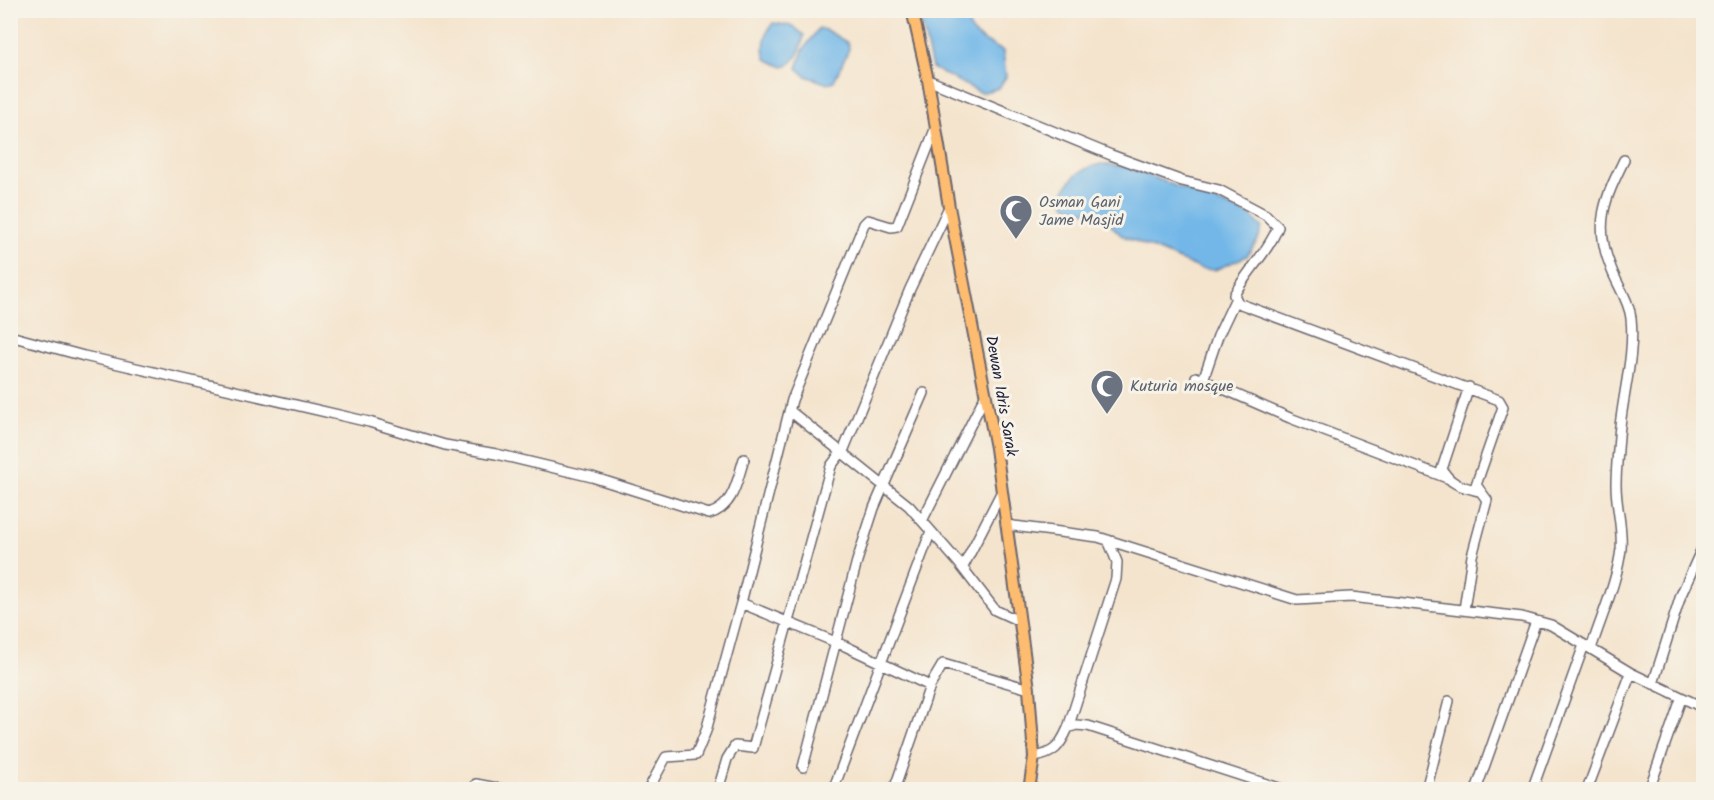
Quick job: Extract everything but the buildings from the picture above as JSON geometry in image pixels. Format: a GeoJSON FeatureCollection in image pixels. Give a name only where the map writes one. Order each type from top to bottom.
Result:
{"type":"FeatureCollection","features":[{"type":"Feature","properties":{"kind":"main road","name":"Dewan Idris Sarak"},"geometry":{"type":"LineString","coordinates":[[912,10],[928,80],[949,207],[986,394],[1006,525],[1029,688],[1035,757],[1029,789]]}},
{"type":"Feature","properties":{"kind":"street"},"geometry":{"type":"LineString","coordinates":[[928,80],[1111,155],[1182,181],[1219,190],[1273,220],[1278,227],[1271,243],[1244,275],[1199,378],[1290,418],[1447,478],[1459,486],[1479,491]]}},
{"type":"Feature","properties":{"kind":"street"},"geometry":{"type":"LineString","coordinates":[[648,789],[666,757],[696,755],[706,731],[741,603],[790,411],[814,344],[864,224],[868,220],[891,227],[897,226],[936,127]]}},
{"type":"Feature","properties":{"kind":"street"},"geometry":{"type":"LineString","coordinates":[[1532,789],[1587,647],[1621,549],[1616,486],[1631,318],[1627,303],[1610,266],[1602,237],[1602,215],[1606,196],[1624,160]]}},
{"type":"Feature","properties":{"kind":"street"},"geometry":{"type":"LineString","coordinates":[[718,789],[727,759],[735,747],[753,748],[831,465],[842,455],[910,289],[949,207]]}},
{"type":"Feature","properties":{"kind":"street"},"geometry":{"type":"LineString","coordinates":[[1235,300],[1385,359],[1469,387],[1499,400],[1503,407],[1476,485],[1487,500],[1472,556],[1464,610]]}},
{"type":"Feature","properties":{"kind":"street"},"geometry":{"type":"LineString","coordinates":[[10,336],[84,356],[369,422],[445,445],[496,454],[592,477],[709,514],[720,511],[728,502],[744,459]]}},
{"type":"Feature","properties":{"kind":"street"},"geometry":{"type":"LineString","coordinates":[[1447,478],[1442,469],[1469,387]]}},
{"type":"Feature","properties":{"kind":"street"},"geometry":{"type":"LineString","coordinates":[[803,767],[857,561],[884,485],[924,393]]}},
{"type":"Feature","properties":{"kind":"street"},"geometry":{"type":"LineString","coordinates":[[922,521],[986,394]]}},
{"type":"Feature","properties":{"kind":"street"},"geometry":{"type":"LineString","coordinates":[[790,411],[842,455],[884,485],[922,521],[963,567],[995,610],[1019,621]]}},
{"type":"Feature","properties":{"kind":"street"},"geometry":{"type":"LineString","coordinates":[[963,567],[1001,493]]}},
{"type":"Feature","properties":{"kind":"street"},"geometry":{"type":"LineString","coordinates":[[1006,525],[1108,540],[1281,597],[1297,600],[1351,597],[1502,613],[1536,621],[1551,625],[1631,673],[1681,699],[1704,708]]}},
{"type":"Feature","properties":{"kind":"street"},"geometry":{"type":"LineString","coordinates":[[833,789],[931,531]]}},
{"type":"Feature","properties":{"kind":"street"},"geometry":{"type":"LineString","coordinates":[[1035,757],[1048,755],[1060,746],[1068,728],[1116,579],[1118,562],[1108,540]]}},
{"type":"Feature","properties":{"kind":"street"},"geometry":{"type":"LineString","coordinates":[[1653,684],[1681,595],[1704,544]]}},
{"type":"Feature","properties":{"kind":"street"},"geometry":{"type":"LineString","coordinates":[[741,603],[836,642],[930,686]]}},
{"type":"Feature","properties":{"kind":"street"},"geometry":{"type":"LineString","coordinates":[[1476,789],[1536,621]]}},
{"type":"Feature","properties":{"kind":"street"},"geometry":{"type":"LineString","coordinates":[[894,789],[930,686],[943,664],[1029,688]]}},
{"type":"Feature","properties":{"kind":"street"},"geometry":{"type":"LineString","coordinates":[[1587,789],[1631,673]]}},
{"type":"Feature","properties":{"kind":"street"},"geometry":{"type":"LineString","coordinates":[[1649,789],[1681,699]]}},
{"type":"Feature","properties":{"kind":"street"},"geometry":{"type":"LineString","coordinates":[[1426,789],[1449,701]]}},
{"type":"Feature","properties":{"kind":"street"},"geometry":{"type":"LineString","coordinates":[[1068,728],[1076,725],[1088,726],[1285,789]]}},
{"type":"Feature","properties":{"kind":"street"},"geometry":{"type":"LineString","coordinates":[[1250,789],[1254,778]]}},
{"type":"Feature","properties":{"kind":"street"},"geometry":{"type":"LineString","coordinates":[[473,789],[476,784],[481,783],[507,789]]}},
{"type":"Feature","properties":{"kind":"water"},"geometry":{"type":"Polygon","coordinates":[[[919,11],[966,11],[972,32],[1003,51],[1006,77],[999,88],[981,93],[932,68],[919,11]]]}},
{"type":"Feature","properties":{"kind":"water"},"geometry":{"type":"Polygon","coordinates":[[[773,23],[793,26],[804,35],[795,59],[783,67],[766,59],[765,55],[766,35],[773,23]]]}},
{"type":"Feature","properties":{"kind":"water"},"geometry":{"type":"Polygon","coordinates":[[[819,28],[848,43],[849,49],[834,81],[828,84],[806,76],[797,68],[803,50],[819,28]]]}},
{"type":"Feature","properties":{"kind":"water"},"geometry":{"type":"Polygon","coordinates":[[[1101,164],[1127,167],[1250,215],[1262,227],[1258,240],[1247,256],[1215,270],[1201,269],[1121,235],[1102,216],[1067,206],[1061,196],[1076,175],[1087,168],[1101,164]]]}},
{"type":"Feature","properties":{"kind":"place","name":"Osman Gani Jame Masjid"},"geometry":{"type":"Point","coordinates":[1016,240]}},
{"type":"Feature","properties":{"kind":"place","name":"Kuturia mosque"},"geometry":{"type":"Point","coordinates":[1107,415]}}]}
